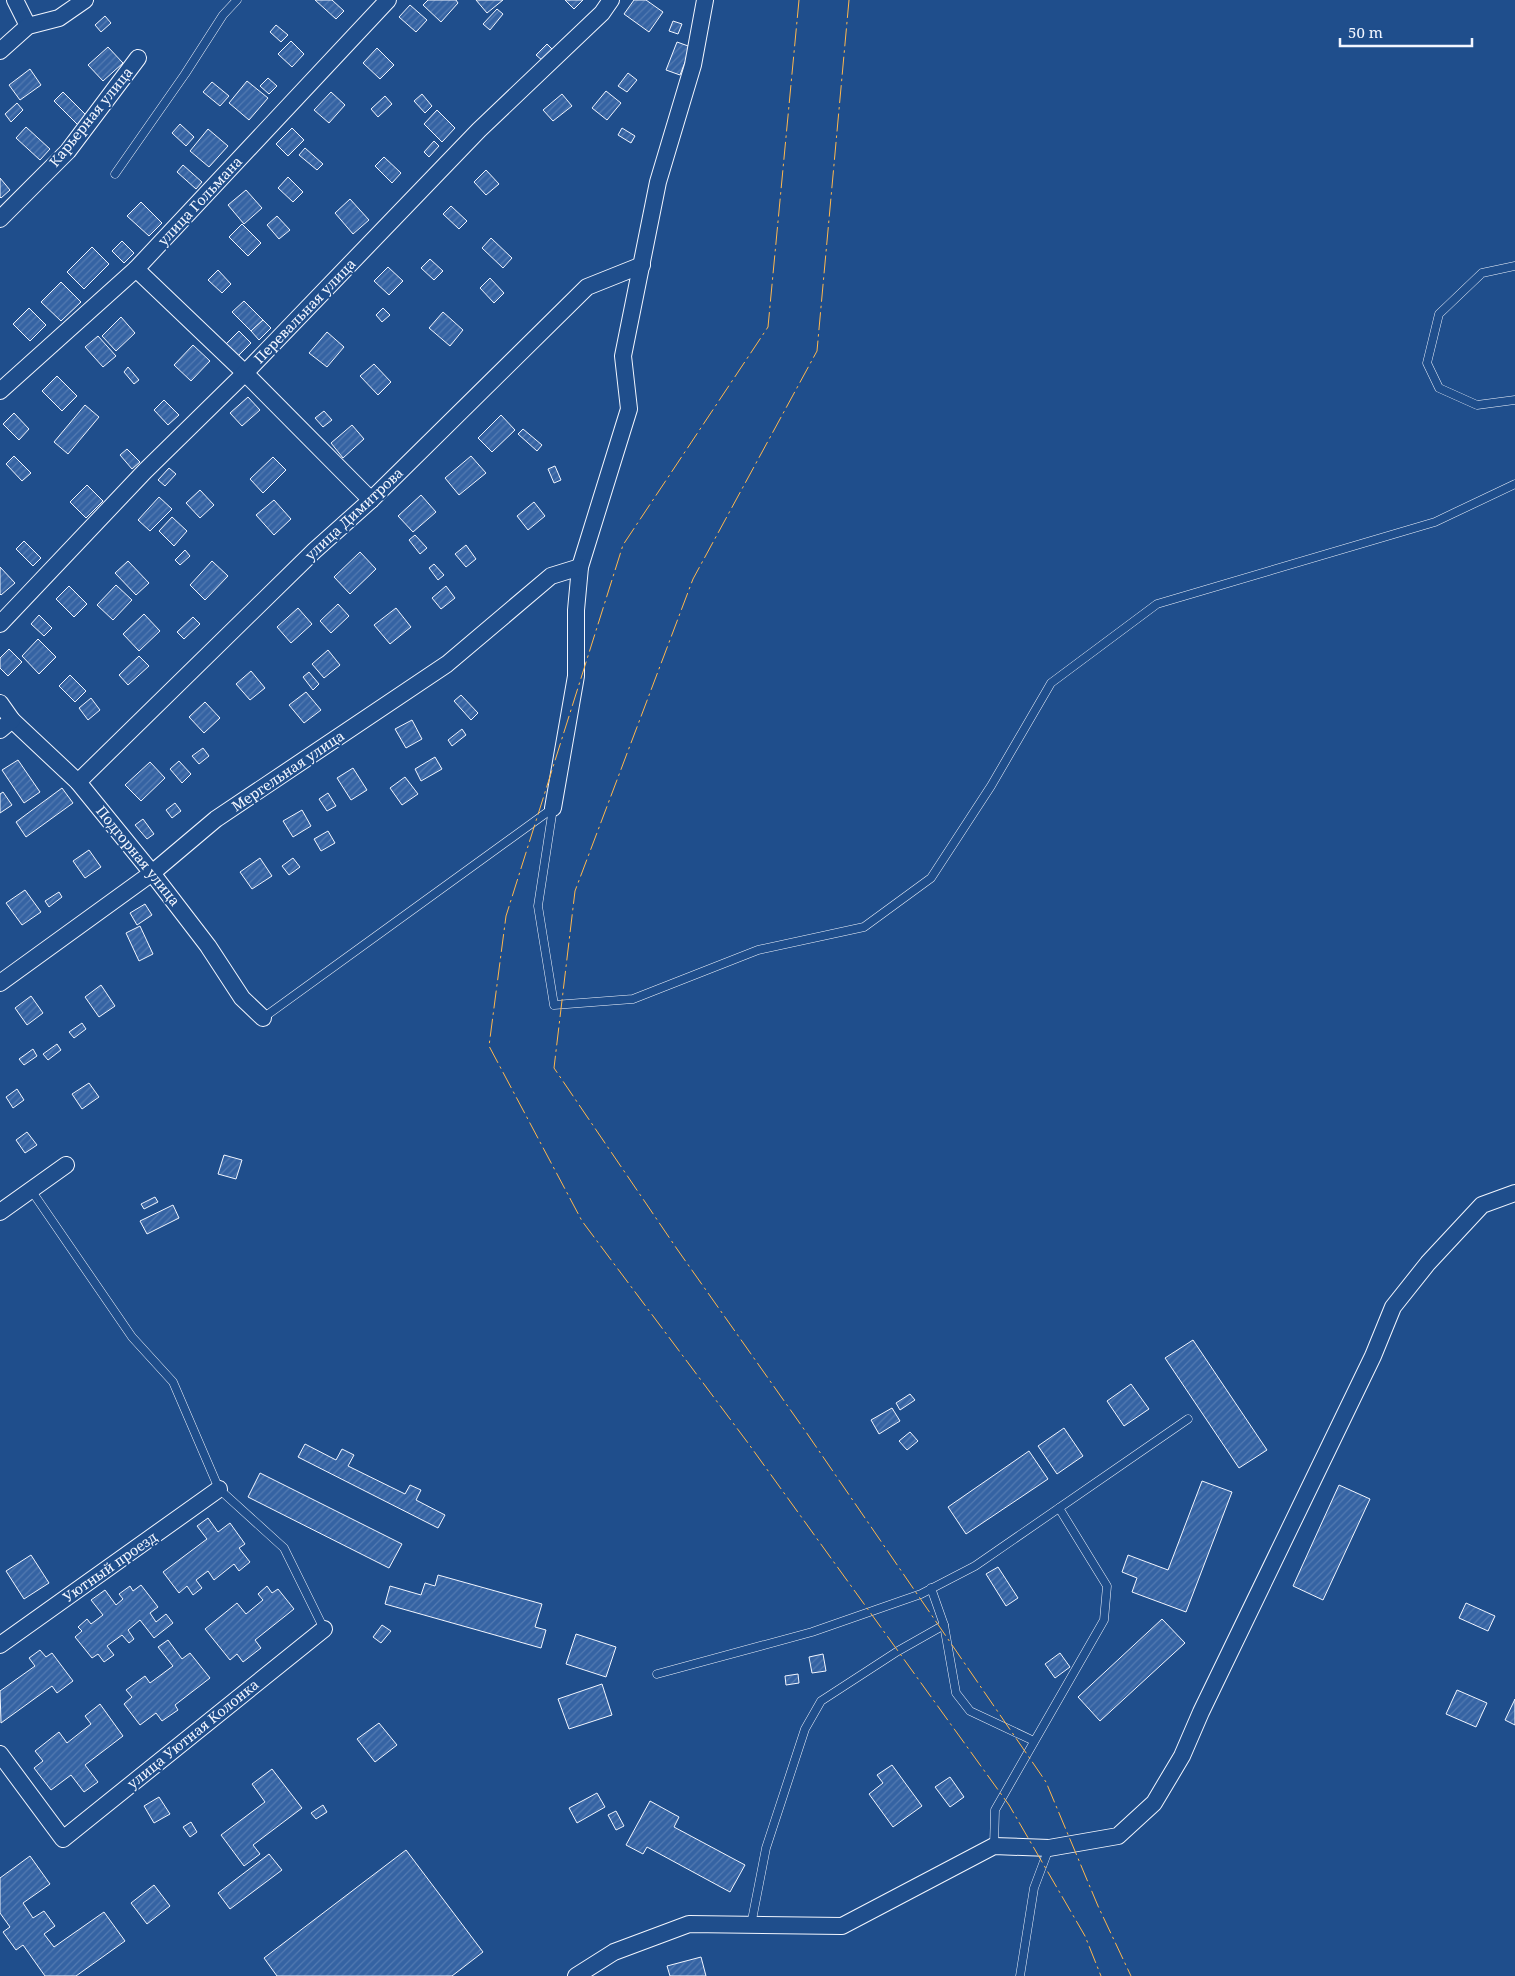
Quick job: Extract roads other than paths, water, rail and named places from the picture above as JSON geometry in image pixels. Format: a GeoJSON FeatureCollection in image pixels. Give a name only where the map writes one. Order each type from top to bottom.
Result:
{"type":"FeatureCollection","features":[{"type":"Feature","properties":{"kind":"street"},"geometry":{"type":"LineString","coordinates":[[15,0],[28,26]]}},
{"type":"Feature","properties":{"kind":"street"},"geometry":{"type":"LineString","coordinates":[[0,51],[28,26],[59,18],[85,0]]}},
{"type":"Feature","properties":{"kind":"street","name":"улица Гольмана"},"geometry":{"type":"LineString","coordinates":[[0,391],[136,269],[388,0]]}},
{"type":"Feature","properties":{"kind":"street","name":"Перевальная улица"},"geometry":{"type":"LineString","coordinates":[[0,624],[145,471],[245,373],[479,130],[602,13],[611,0]]}},
{"type":"Feature","properties":{"kind":"street"},"geometry":{"type":"LineString","coordinates":[[553,808],[576,676],[576,610],[580,567],[629,409],[623,356],[658,182],[693,65],[705,0]]}},
{"type":"Feature","properties":{"kind":"street","name":"Карьерная улица"},"geometry":{"type":"LineString","coordinates":[[0,219],[68,151],[138,58]]}},
{"type":"Feature","properties":{"kind":"street","name":"улица Димитрова"},"geometry":{"type":"LineString","coordinates":[[78,782],[314,550],[370,500],[587,287],[642,265]]}},
{"type":"Feature","properties":{"kind":"street"},"geometry":{"type":"LineString","coordinates":[[136,269],[245,373],[370,500]]}},
{"type":"Feature","properties":{"kind":"street","name":"Мергельная улица"},"geometry":{"type":"LineString","coordinates":[[0,983],[152,873],[216,819],[447,664],[551,576],[580,567]]}},
{"type":"Feature","properties":{"kind":"street","name":"Подгорная улица"},"geometry":{"type":"LineString","coordinates":[[0,703],[6,725],[78,782],[208,946],[242,998],[263,1018]]}},
{"type":"Feature","properties":{"kind":"street"},"geometry":{"type":"LineString","coordinates":[[0,1212],[66,1165]]}},
{"type":"Feature","properties":{"kind":"street"},"geometry":{"type":"LineString","coordinates":[[576,1976],[614,1952],[689,1924],[842,1926],[994,1846],[1049,1848],[1118,1836],[1154,1803],[1182,1756],[1201,1712],[1373,1356],[1393,1307],[1428,1263],[1482,1205],[1515,1193]]}},
{"type":"Feature","properties":{"kind":"street","name":"Уютный проезд"},"geometry":{"type":"LineString","coordinates":[[0,1645],[219,1489]]}},
{"type":"Feature","properties":{"kind":"street","name":"улица Уютная Колонка"},"geometry":{"type":"LineString","coordinates":[[0,1754],[63,1839],[324,1629]]}},
{"type":"Feature","properties":{"kind":"lane"},"geometry":{"type":"LineString","coordinates":[[115,174],[223,16],[237,0]]}},
{"type":"Feature","properties":{"kind":"lane"},"geometry":{"type":"LineString","coordinates":[[1515,266],[1482,274],[1439,314],[1427,363],[1439,388],[1477,405],[1515,400]]}},
{"type":"Feature","properties":{"kind":"lane"},"geometry":{"type":"LineString","coordinates":[[553,808],[538,906],[554,1005],[633,999],[758,950],[864,927],[931,878],[991,786],[1051,683],[1157,604],[1435,522],[1515,484]]}},
{"type":"Feature","properties":{"kind":"lane"},"geometry":{"type":"LineString","coordinates":[[263,1018],[553,808]]}},
{"type":"Feature","properties":{"kind":"lane"},"geometry":{"type":"LineString","coordinates":[[30,1190],[132,1337],[173,1382],[219,1489],[284,1548],[324,1629]]}},
{"type":"Feature","properties":{"kind":"lane"},"geometry":{"type":"LineString","coordinates":[[657,1674],[812,1632],[921,1594],[975,1566],[1188,1419]]}},
{"type":"Feature","properties":{"kind":"lane"},"geometry":{"type":"LineString","coordinates":[[994,1846],[995,1810],[1104,1620],[1106,1586],[1059,1508]]}},
{"type":"Feature","properties":{"kind":"lane"},"geometry":{"type":"LineString","coordinates":[[931,1588],[944,1625],[956,1692],[970,1712],[1034,1741]]}},
{"type":"Feature","properties":{"kind":"lane"},"geometry":{"type":"LineString","coordinates":[[751,1925],[766,1848],[805,1728],[821,1701],[898,1651],[944,1625]]}},
{"type":"Feature","properties":{"kind":"lane"},"geometry":{"type":"LineString","coordinates":[[1020,1976],[1034,1888],[1049,1848]]}}]}
